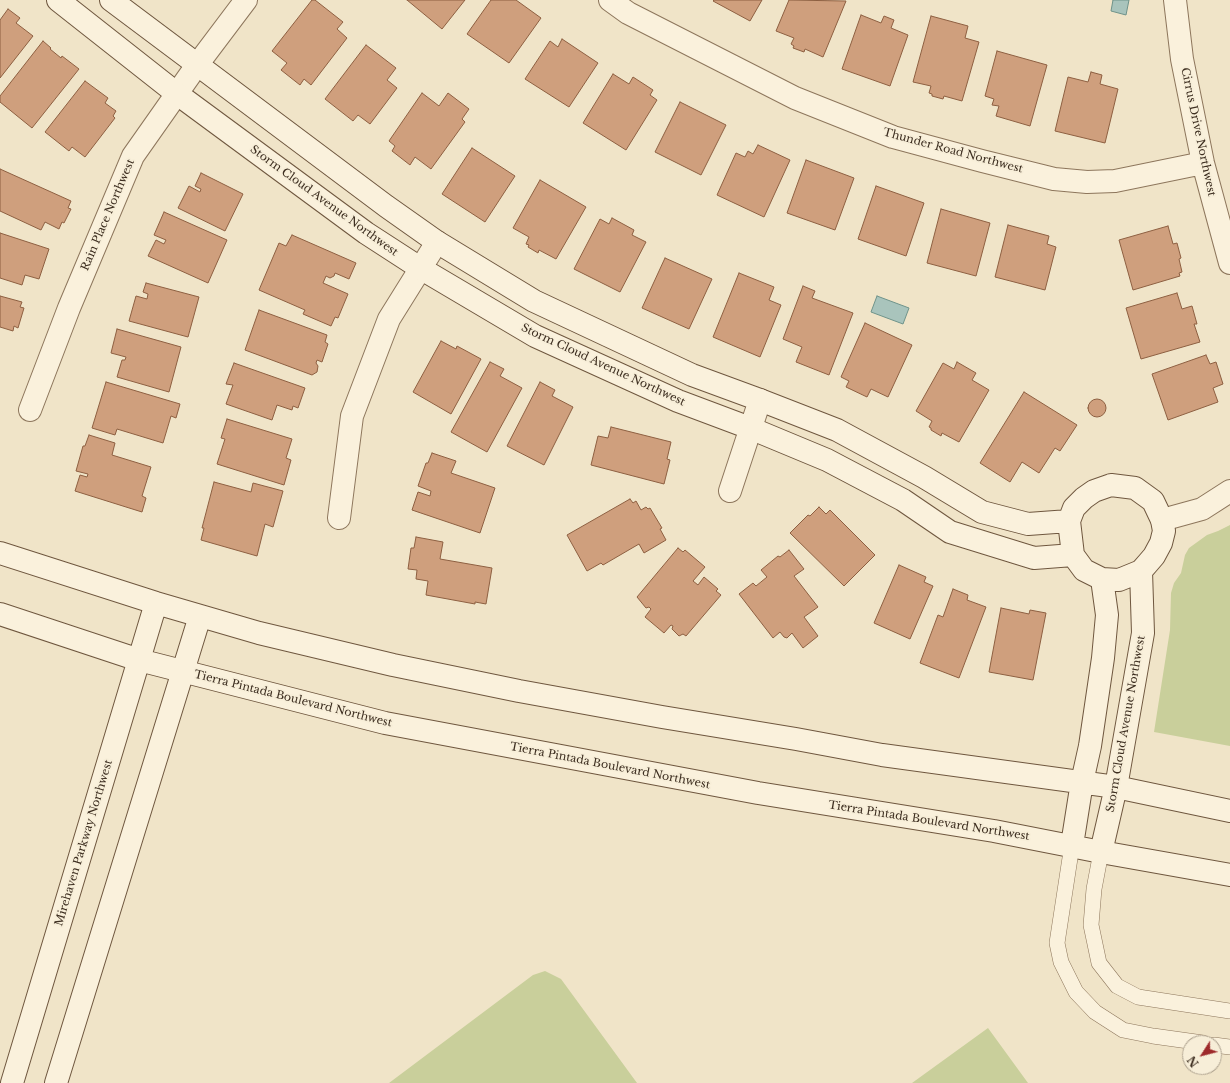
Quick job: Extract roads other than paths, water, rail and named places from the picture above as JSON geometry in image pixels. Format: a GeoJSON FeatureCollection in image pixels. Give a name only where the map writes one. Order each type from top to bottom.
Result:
{"type":"FeatureCollection","features":[{"type":"Feature","properties":{"kind":"street","name":"Storm Cloud Avenue Northwest"},"geometry":{"type":"LineString","coordinates":[[58,0],[176,93],[366,233],[420,268],[535,336],[678,401],[750,428],[827,460],[903,500],[950,532],[1034,558],[1073,555]]}},
{"type":"Feature","properties":{"kind":"street"},"geometry":{"type":"LineString","coordinates":[[111,0],[386,206],[437,242],[534,301],[692,375],[837,430],[924,477],[982,512],[1028,524],[1068,522]]}},
{"type":"Feature","properties":{"kind":"street","name":"Rain Place Northwest"},"geometry":{"type":"LineString","coordinates":[[30,410],[69,308],[132,156],[176,93],[246,0]]}},
{"type":"Feature","properties":{"kind":"street","name":"Thunder Road Northwest"},"geometry":{"type":"LineString","coordinates":[[610,0],[628,12],[795,98],[893,137],[1047,177],[1087,182],[1115,181],[1203,163]]}},
{"type":"Feature","properties":{"kind":"street","name":"Cirrus Drive Northwest"},"geometry":{"type":"LineString","coordinates":[[1175,0],[1182,58],[1203,163],[1230,263]]}},
{"type":"Feature","properties":{"kind":"street"},"geometry":{"type":"LineString","coordinates":[[339,518],[352,416],[389,319],[437,242]]}},
{"type":"Feature","properties":{"kind":"street"},"geometry":{"type":"LineString","coordinates":[[730,491],[760,400]]}},
{"type":"Feature","properties":{"kind":"street"},"geometry":{"type":"LineString","coordinates":[[1111,485],[1135,488],[1153,501],[1162,520],[1164,531],[1161,543],[1154,556],[1141,571],[1119,580],[1102,580],[1084,570],[1073,555],[1068,522],[1074,508],[1094,491],[1111,485]]}},
{"type":"Feature","properties":{"kind":"street"},"geometry":{"type":"LineString","coordinates":[[1162,520],[1202,509],[1230,491]]}},
{"type":"Feature","properties":{"kind":"street"},"geometry":{"type":"LineString","coordinates":[[0,553],[156,603],[259,633],[392,665],[519,691],[662,717],[882,755],[1116,787],[1230,811]]}},
{"type":"Feature","properties":{"kind":"street","name":"Storm Cloud Avenue Northwest"},"geometry":{"type":"LineString","coordinates":[[1102,852],[1116,787],[1143,633],[1141,571]]}},
{"type":"Feature","properties":{"kind":"street"},"geometry":{"type":"LineString","coordinates":[[1072,845],[1082,782],[1090,746],[1103,658],[1107,615],[1102,580]]}},
{"type":"Feature","properties":{"kind":"street","name":"Mirehaven Parkway Northwest"},"geometry":{"type":"LineString","coordinates":[[12,1083],[156,603]]}},
{"type":"Feature","properties":{"kind":"street","name":"Tierra Pintada Boulevard Northwest"},"geometry":{"type":"LineString","coordinates":[[0,614],[139,660],[386,723],[758,793],[994,831],[1230,875]]}},
{"type":"Feature","properties":{"kind":"street"},"geometry":{"type":"LineString","coordinates":[[56,1083],[200,616]]}},
{"type":"Feature","properties":{"kind":"lane"},"geometry":{"type":"LineString","coordinates":[[1072,845],[1057,943],[1061,962],[1076,992],[1095,1012],[1123,1030],[1182,1040]]}},
{"type":"Feature","properties":{"kind":"lane"},"geometry":{"type":"LineString","coordinates":[[1102,852],[1094,889],[1091,925],[1098,963],[1117,986],[1138,997],[1230,1011]]}},
{"type":"Feature","properties":{"kind":"water"},"geometry":{"type":"Polygon","coordinates":[[[1113,0],[1129,0],[1126,15],[1111,11],[1113,0]]]}},
{"type":"Feature","properties":{"kind":"water"},"geometry":{"type":"Polygon","coordinates":[[[877,296],[909,308],[903,324],[871,312],[877,296]]]}}]}
